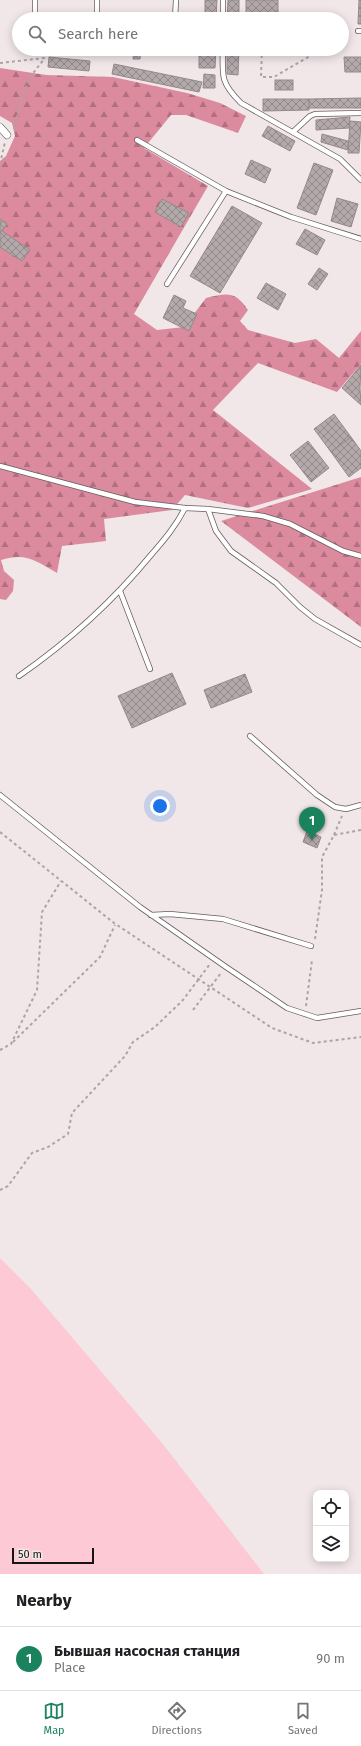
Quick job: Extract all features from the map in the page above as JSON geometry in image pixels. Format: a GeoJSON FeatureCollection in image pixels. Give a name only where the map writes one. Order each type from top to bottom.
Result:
{"type":"FeatureCollection","features":[{"type":"Feature","properties":{"kind":"street"},"geometry":{"type":"LineString","coordinates":[[0,127],[6,137]]}},
{"type":"Feature","properties":{"kind":"lane"},"geometry":{"type":"LineString","coordinates":[[35,0],[35,12]]}},
{"type":"Feature","properties":{"kind":"lane"},"geometry":{"type":"LineString","coordinates":[[97,0],[97,12]]}},
{"type":"Feature","properties":{"kind":"lane"},"geometry":{"type":"LineString","coordinates":[[175,12],[176,0]]}},
{"type":"Feature","properties":{"kind":"lane"},"geometry":{"type":"LineString","coordinates":[[223,0],[223,12]]}},
{"type":"Feature","properties":{"kind":"lane"},"geometry":{"type":"LineString","coordinates":[[223,56],[222,73],[225,84],[229,90],[242,102],[256,112],[340,158],[361,180]]}},
{"type":"Feature","properties":{"kind":"lane"},"geometry":{"type":"LineString","coordinates":[[293,132],[310,116],[315,114],[361,113]]}},
{"type":"Feature","properties":{"kind":"lane"},"geometry":{"type":"LineString","coordinates":[[137,140],[226,191],[291,217],[361,239]]}},
{"type":"Feature","properties":{"kind":"lane"},"geometry":{"type":"LineString","coordinates":[[168,284],[226,191]]}},
{"type":"Feature","properties":{"kind":"lane"},"geometry":{"type":"LineString","coordinates":[[0,466],[135,502],[263,516],[290,524],[343,551],[361,556]]}},
{"type":"Feature","properties":{"kind":"lane"},"geometry":{"type":"LineString","coordinates":[[19,676],[51,654],[120,591],[176,525],[185,508]]}},
{"type":"Feature","properties":{"kind":"lane"},"geometry":{"type":"LineString","coordinates":[[208,509],[216,531],[231,551],[276,583],[315,619],[361,645]]}},
{"type":"Feature","properties":{"kind":"lane"},"geometry":{"type":"LineString","coordinates":[[120,591],[150,669]]}},
{"type":"Feature","properties":{"kind":"lane"},"geometry":{"type":"LineString","coordinates":[[250,736],[317,795],[335,807],[346,809],[361,805]]}},
{"type":"Feature","properties":{"kind":"lane"},"geometry":{"type":"LineString","coordinates":[[0,794],[84,864],[151,915],[287,1008],[317,1018],[361,1011]]}},
{"type":"Feature","properties":{"kind":"lane"},"geometry":{"type":"LineString","coordinates":[[151,915],[170,914],[223,919],[312,945]]}},
{"type":"Feature","properties":{"kind":"path"},"geometry":{"type":"LineString","coordinates":[[262,56],[261,77],[274,77],[310,56]]}},
{"type":"Feature","properties":{"kind":"path"},"geometry":{"type":"LineString","coordinates":[[0,63],[45,58],[30,77],[23,94],[14,129],[6,137],[0,164]]}},
{"type":"Feature","properties":{"kind":"path"},"geometry":{"type":"LineString","coordinates":[[312,945],[322,890],[322,857],[346,809]]}},
{"type":"Feature","properties":{"kind":"path"},"geometry":{"type":"LineString","coordinates":[[334,835],[361,830]]}},
{"type":"Feature","properties":{"kind":"path"},"geometry":{"type":"LineString","coordinates":[[0,832],[115,925],[272,1028],[308,1043],[361,1037]]}},
{"type":"Feature","properties":{"kind":"path"},"geometry":{"type":"LineString","coordinates":[[11,1044],[38,990],[42,912],[61,881]]}},
{"type":"Feature","properties":{"kind":"path"},"geometry":{"type":"LineString","coordinates":[[0,1050],[11,1044],[100,957],[115,925]]}},
{"type":"Feature","properties":{"kind":"path"},"geometry":{"type":"LineString","coordinates":[[0,1190],[8,1186],[32,1153],[48,1147],[68,1134],[72,1113],[125,1056],[133,1042],[155,1027],[183,1000],[215,959]]}},
{"type":"Feature","properties":{"kind":"path"},"geometry":{"type":"LineString","coordinates":[[305,1014],[312,960]]}},
{"type":"Feature","properties":{"kind":"path"},"geometry":{"type":"LineString","coordinates":[[193,1010],[226,967]]}},
{"type":"Feature","properties":{"kind":"shaded area"},"geometry":{"type":"Polygon","coordinates":[[[0,1258],[30,1288],[162,1443],[264,1574],[0,1574],[0,1258]]]}},
{"type":"Feature","properties":{"kind":"green space"},"geometry":{"type":"Polygon","coordinates":[[[0,68],[46,75],[113,77],[187,93],[220,103],[246,116],[238,133],[186,115],[171,115],[144,148],[208,186],[134,314],[157,330],[184,327],[206,298],[220,295],[230,295],[239,299],[248,310],[240,321],[248,330],[295,343],[316,339],[339,358],[361,331],[361,364],[337,392],[258,363],[213,410],[312,489],[248,508],[185,495],[172,510],[104,519],[106,541],[62,546],[57,573],[24,557],[1,560],[4,571],[14,580],[13,591],[6,600],[0,599],[0,161],[6,156],[15,136],[12,123],[0,116],[0,68]]]}},
{"type":"Feature","properties":{"kind":"green space"},"geometry":{"type":"Polygon","coordinates":[[[361,477],[361,627],[221,521],[361,477]]]}},
{"type":"Feature","properties":{"kind":"building"},"geometry":{"type":"Polygon","coordinates":[[[205,0],[217,0],[216,12],[205,12],[205,0]]]}},
{"type":"Feature","properties":{"kind":"building"},"geometry":{"type":"Polygon","coordinates":[[[228,0],[239,0],[239,12],[227,12],[228,0]]]}},
{"type":"Feature","properties":{"kind":"building"},"geometry":{"type":"Polygon","coordinates":[[[246,0],[278,0],[278,12],[246,12],[246,0]]]}},
{"type":"Feature","properties":{"kind":"building"},"geometry":{"type":"Polygon","coordinates":[[[359,0],[361,0],[361,24],[358,24],[359,0]]]}},
{"type":"Feature","properties":{"kind":"building"},"geometry":{"type":"Polygon","coordinates":[[[133,56],[140,56],[140,59],[133,59],[133,56]]]}},
{"type":"Feature","properties":{"kind":"building"},"geometry":{"type":"Polygon","coordinates":[[[199,56],[216,56],[215,68],[199,68],[199,56]]]}},
{"type":"Feature","properties":{"kind":"building"},"geometry":{"type":"Polygon","coordinates":[[[227,56],[239,56],[238,75],[227,74],[227,56]]]}},
{"type":"Feature","properties":{"kind":"building"},"geometry":{"type":"Polygon","coordinates":[[[49,57],[90,61],[89,71],[48,67],[49,57]]]}},
{"type":"Feature","properties":{"kind":"building"},"geometry":{"type":"Polygon","coordinates":[[[344,57],[361,57],[361,72],[345,72],[344,57]]]}},
{"type":"Feature","properties":{"kind":"building"},"geometry":{"type":"Polygon","coordinates":[[[114,64],[202,82],[199,92],[112,74],[114,64]]]}},
{"type":"Feature","properties":{"kind":"building"},"geometry":{"type":"Polygon","coordinates":[[[204,74],[215,75],[215,88],[203,88],[204,74]]]}},
{"type":"Feature","properties":{"kind":"building"},"geometry":{"type":"Polygon","coordinates":[[[275,80],[293,80],[293,90],[275,90],[275,80]]]}},
{"type":"Feature","properties":{"kind":"building"},"geometry":{"type":"Polygon","coordinates":[[[361,98],[361,108],[309,108],[309,99],[361,98]]]}},
{"type":"Feature","properties":{"kind":"building"},"geometry":{"type":"Polygon","coordinates":[[[263,99],[309,99],[309,110],[263,111],[263,99]]]}},
{"type":"Feature","properties":{"kind":"building"},"geometry":{"type":"Polygon","coordinates":[[[350,117],[349,128],[316,130],[316,120],[350,117]]]}},
{"type":"Feature","properties":{"kind":"building"},"geometry":{"type":"Polygon","coordinates":[[[350,121],[361,122],[359,153],[348,153],[350,121]]]}},
{"type":"Feature","properties":{"kind":"building"},"geometry":{"type":"Polygon","coordinates":[[[268,126],[295,141],[290,151],[262,136],[268,126]]]}},
{"type":"Feature","properties":{"kind":"building"},"geometry":{"type":"Polygon","coordinates":[[[322,134],[348,141],[348,150],[321,142],[322,134]]]}},
{"type":"Feature","properties":{"kind":"building"},"geometry":{"type":"Polygon","coordinates":[[[251,160],[271,169],[265,183],[245,174],[251,160]]]}},
{"type":"Feature","properties":{"kind":"building"},"geometry":{"type":"Polygon","coordinates":[[[314,163],[333,170],[316,215],[297,208],[314,163]]]}},
{"type":"Feature","properties":{"kind":"building"},"geometry":{"type":"Polygon","coordinates":[[[337,198],[358,204],[351,227],[331,221],[337,198]]]}},
{"type":"Feature","properties":{"kind":"building"},"geometry":{"type":"Polygon","coordinates":[[[162,199],[189,213],[181,227],[155,212],[162,199]]]}},
{"type":"Feature","properties":{"kind":"building"},"geometry":{"type":"Polygon","coordinates":[[[232,206],[262,223],[220,293],[190,276],[232,206]]]}},
{"type":"Feature","properties":{"kind":"building"},"geometry":{"type":"Polygon","coordinates":[[[0,219],[7,224],[2,231],[30,250],[22,261],[0,247],[0,219]]]}},
{"type":"Feature","properties":{"kind":"building"},"geometry":{"type":"Polygon","coordinates":[[[305,229],[325,240],[317,255],[296,244],[305,229]]]}},
{"type":"Feature","properties":{"kind":"building"},"geometry":{"type":"Polygon","coordinates":[[[319,268],[328,274],[317,290],[308,284],[319,268]]]}},
{"type":"Feature","properties":{"kind":"building"},"geometry":{"type":"Polygon","coordinates":[[[266,283],[286,294],[278,310],[257,298],[266,283]]]}},
{"type":"Feature","properties":{"kind":"building"},"geometry":{"type":"Polygon","coordinates":[[[174,295],[186,301],[183,308],[197,314],[189,331],[163,318],[174,295]]]}},
{"type":"Feature","properties":{"kind":"building"},"geometry":{"type":"Polygon","coordinates":[[[361,365],[360,388],[361,405],[342,388],[361,365]]]}},
{"type":"Feature","properties":{"kind":"building"},"geometry":{"type":"Polygon","coordinates":[[[334,414],[351,437],[331,452],[314,429],[334,414]]]}},
{"type":"Feature","properties":{"kind":"building"},"geometry":{"type":"Polygon","coordinates":[[[351,437],[361,451],[361,468],[349,477],[331,452],[351,437]]]}},
{"type":"Feature","properties":{"kind":"building"},"geometry":{"type":"Polygon","coordinates":[[[308,441],[329,468],[311,482],[290,455],[308,441]]]}},
{"type":"Feature","properties":{"kind":"building"},"geometry":{"type":"Polygon","coordinates":[[[172,673],[186,704],[132,728],[118,696],[172,673]]]}},
{"type":"Feature","properties":{"kind":"building"},"geometry":{"type":"Polygon","coordinates":[[[245,674],[252,692],[211,708],[204,690],[245,674]]]}},
{"type":"Feature","properties":{"kind":"building"},"geometry":{"type":"Polygon","coordinates":[[[307,831],[321,837],[317,848],[303,842],[307,831]]]}},
{"type":"Feature","properties":{"kind":"place","name":"Бывшая насосная станция"},"geometry":{"type":"Point","coordinates":[312,840]}}]}
